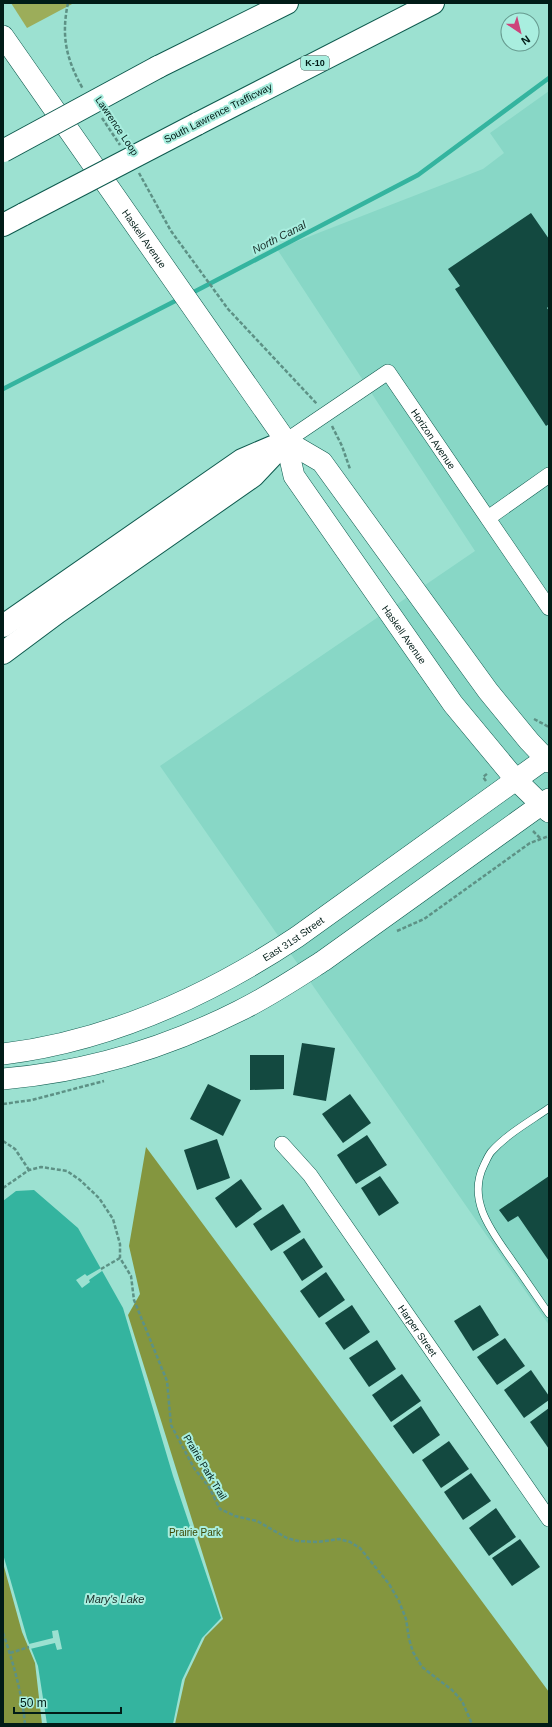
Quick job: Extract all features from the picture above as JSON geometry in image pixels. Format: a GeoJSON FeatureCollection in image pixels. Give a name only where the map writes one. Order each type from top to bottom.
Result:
{"type":"FeatureCollection","features":[{"type":"Feature","properties":{"kind":"highway"},"geometry":{"type":"LineString","coordinates":[[3,152],[158,67],[288,3]]}},
{"type":"Feature","properties":{"kind":"highway","name":"South Lawrence Trafficway"},"geometry":{"type":"LineString","coordinates":[[3,225],[433,3]]}},
{"type":"Feature","properties":{"kind":"highway"},"geometry":{"type":"LineString","coordinates":[[3,626],[242,460],[286,442]]}},
{"type":"Feature","properties":{"kind":"highway"},"geometry":{"type":"LineString","coordinates":[[3,653],[58,612],[253,476],[286,442]]}},
{"type":"Feature","properties":{"kind":"main road","name":"Haskell Avenue"},"geometry":{"type":"LineString","coordinates":[[3,36],[286,442],[294,476],[452,704],[516,780],[546,805]]}},
{"type":"Feature","properties":{"kind":"main road","name":"Haskell Avenue"},"geometry":{"type":"LineString","coordinates":[[286,442],[322,462],[488,691],[548,759]]}},
{"type":"Feature","properties":{"kind":"main road","name":"East 31st Street"},"geometry":{"type":"LineString","coordinates":[[3,1054],[40,1048],[106,1031],[173,1006],[211,989],[256,964],[296,937],[516,780],[548,759]]}},
{"type":"Feature","properties":{"kind":"main road"},"geometry":{"type":"LineString","coordinates":[[3,1079],[55,1073],[115,1059],[181,1037],[239,1012],[282,987],[322,961],[546,805]]}},
{"type":"Feature","properties":{"kind":"street","name":"Horizon Avenue"},"geometry":{"type":"LineString","coordinates":[[286,442],[388,372],[549,608]]}},
{"type":"Feature","properties":{"kind":"street"},"geometry":{"type":"LineString","coordinates":[[488,518],[549,475]]}},
{"type":"Feature","properties":{"kind":"street","name":"Harper Street"},"geometry":{"type":"LineString","coordinates":[[282,1144],[310,1175],[549,1519]]}},
{"type":"Feature","properties":{"kind":"lane"},"geometry":{"type":"LineString","coordinates":[[549,1108],[503,1139],[490,1154],[481,1171],[477,1185],[483,1215],[493,1233],[549,1314]]}},
{"type":"Feature","properties":{"kind":"path","name":"Lawrence Loop"},"geometry":{"type":"LineString","coordinates":[[68,3],[64,26],[67,49],[73,70],[84,90]]}},
{"type":"Feature","properties":{"kind":"path","name":"Lawrence Loop"},"geometry":{"type":"LineString","coordinates":[[100,115],[122,147]]}},
{"type":"Feature","properties":{"kind":"path"},"geometry":{"type":"LineString","coordinates":[[139,173],[171,231],[228,309],[315,401]]}},
{"type":"Feature","properties":{"kind":"path"},"geometry":{"type":"LineString","coordinates":[[3,1141],[15,1149],[29,1170]]}},
{"type":"Feature","properties":{"kind":"path","name":"Prairie Park Trail"},"geometry":{"type":"LineString","coordinates":[[3,1188],[29,1170],[41,1167],[67,1171],[80,1180],[100,1198],[113,1219],[120,1244],[120,1258],[131,1276],[134,1300],[167,1381],[171,1425],[194,1468],[209,1487],[220,1509],[235,1516],[257,1521],[281,1535],[298,1541],[318,1542],[339,1539],[350,1542],[360,1548],[389,1584],[399,1601],[406,1619],[409,1639],[422,1667],[452,1690],[462,1701],[472,1724]]}},
{"type":"Feature","properties":{"kind":"path"},"geometry":{"type":"LineString","coordinates":[[101,1269],[120,1258]]}},
{"type":"Feature","properties":{"kind":"path"},"geometry":{"type":"LineString","coordinates":[[3,1633],[10,1653],[24,1711],[25,1724]]}},
{"type":"Feature","properties":{"kind":"path"},"geometry":{"type":"LineString","coordinates":[[10,1653],[30,1647]]}},
{"type":"Feature","properties":{"kind":"shaded area"},"geometry":{"type":"Polygon","coordinates":[[[11,3],[74,3],[27,28],[11,3]]]}},
{"type":"Feature","properties":{"kind":"shaded area"},"geometry":{"type":"Polygon","coordinates":[[[549,91],[549,1325],[160,766],[475,551],[277,249],[483,169],[504,153],[490,133],[549,91]]]}},
{"type":"Feature","properties":{"kind":"shaded area"},"geometry":{"type":"Polygon","coordinates":[[[146,1147],[549,1692],[549,1724],[175,1724],[185,1679],[205,1637],[223,1619],[128,1315],[140,1294],[129,1246],[146,1147]]]}},
{"type":"Feature","properties":{"kind":"shaded area"},"geometry":{"type":"Polygon","coordinates":[[[3,1563],[22,1632],[35,1663],[42,1724],[3,1724],[3,1563]]]}},
{"type":"Feature","properties":{"kind":"water","name":"Mary's Lake"},"geometry":{"type":"Polygon","coordinates":[[[34,1190],[78,1228],[123,1308],[173,1476],[221,1618],[202,1638],[182,1680],[173,1724],[47,1724],[38,1666],[27,1638],[3,1554],[3,1201],[16,1191],[34,1190]]]}},
{"type":"Feature","properties":{"kind":"pier"},"geometry":{"type":"Polygon","coordinates":[[[101,1268],[102,1271],[89,1280],[90,1282],[82,1288],[76,1280],[85,1274],[87,1276],[101,1268]]]}},
{"type":"Feature","properties":{"kind":"pier"},"geometry":{"type":"Polygon","coordinates":[[[58,1630],[62,1649],[57,1650],[55,1643],[30,1649],[29,1644],[53,1638],[52,1631],[58,1630]]]}},
{"type":"Feature","properties":{"kind":"building"},"geometry":{"type":"Polygon","coordinates":[[[531,213],[549,239],[549,306],[547,308],[549,311],[549,424],[546,426],[455,289],[460,286],[448,269],[531,213]]]}},
{"type":"Feature","properties":{"kind":"building"},"geometry":{"type":"Polygon","coordinates":[[[302,1043],[335,1048],[326,1101],[293,1095],[302,1043]]]}},
{"type":"Feature","properties":{"kind":"building"},"geometry":{"type":"Polygon","coordinates":[[[250,1055],[284,1055],[284,1089],[250,1090],[250,1055]]]}},
{"type":"Feature","properties":{"kind":"building"},"geometry":{"type":"Polygon","coordinates":[[[208,1084],[241,1100],[223,1136],[190,1119],[208,1084]]]}},
{"type":"Feature","properties":{"kind":"building"},"geometry":{"type":"Polygon","coordinates":[[[350,1094],[371,1123],[343,1143],[322,1114],[350,1094]]]}},
{"type":"Feature","properties":{"kind":"building"},"geometry":{"type":"Polygon","coordinates":[[[367,1135],[387,1165],[356,1184],[337,1155],[367,1135]]]}},
{"type":"Feature","properties":{"kind":"building"},"geometry":{"type":"Polygon","coordinates":[[[217,1139],[230,1178],[197,1190],[184,1150],[217,1139]]]}},
{"type":"Feature","properties":{"kind":"building"},"geometry":{"type":"Polygon","coordinates":[[[380,1176],[399,1203],[379,1216],[361,1188],[380,1176]]]}},
{"type":"Feature","properties":{"kind":"building"},"geometry":{"type":"Polygon","coordinates":[[[549,1176],[549,1261],[518,1216],[508,1222],[499,1210],[549,1176]]]}},
{"type":"Feature","properties":{"kind":"building"},"geometry":{"type":"Polygon","coordinates":[[[241,1179],[262,1209],[236,1228],[215,1198],[241,1179]]]}},
{"type":"Feature","properties":{"kind":"building"},"geometry":{"type":"Polygon","coordinates":[[[283,1204],[301,1232],[271,1251],[253,1224],[283,1204]]]}},
{"type":"Feature","properties":{"kind":"building"},"geometry":{"type":"Polygon","coordinates":[[[304,1238],[323,1267],[302,1281],[283,1252],[304,1238]]]}},
{"type":"Feature","properties":{"kind":"building"},"geometry":{"type":"Polygon","coordinates":[[[326,1272],[345,1300],[319,1318],[300,1291],[326,1272]]]}},
{"type":"Feature","properties":{"kind":"building"},"geometry":{"type":"Polygon","coordinates":[[[352,1305],[370,1332],[344,1350],[325,1323],[352,1305]]]}},
{"type":"Feature","properties":{"kind":"building"},"geometry":{"type":"Polygon","coordinates":[[[480,1305],[499,1335],[473,1351],[454,1321],[480,1305]]]}},
{"type":"Feature","properties":{"kind":"building"},"geometry":{"type":"Polygon","coordinates":[[[505,1338],[525,1366],[497,1385],[477,1357],[505,1338]]]}},
{"type":"Feature","properties":{"kind":"building"},"geometry":{"type":"Polygon","coordinates":[[[377,1340],[396,1369],[369,1387],[349,1358],[377,1340]]]}},
{"type":"Feature","properties":{"kind":"building"},"geometry":{"type":"Polygon","coordinates":[[[531,1370],[549,1396],[549,1400],[524,1418],[504,1390],[531,1370]]]}},
{"type":"Feature","properties":{"kind":"building"},"geometry":{"type":"Polygon","coordinates":[[[402,1374],[421,1401],[391,1422],[372,1395],[402,1374]]]}},
{"type":"Feature","properties":{"kind":"building"},"geometry":{"type":"Polygon","coordinates":[[[421,1406],[440,1435],[413,1454],[393,1426],[421,1406]]]}},
{"type":"Feature","properties":{"kind":"building"},"geometry":{"type":"Polygon","coordinates":[[[549,1408],[549,1449],[530,1422],[549,1408]]]}},
{"type":"Feature","properties":{"kind":"building"},"geometry":{"type":"Polygon","coordinates":[[[449,1441],[469,1469],[441,1488],[422,1460],[449,1441]]]}},
{"type":"Feature","properties":{"kind":"building"},"geometry":{"type":"Polygon","coordinates":[[[471,1473],[491,1501],[463,1520],[444,1492],[471,1473]]]}},
{"type":"Feature","properties":{"kind":"building"},"geometry":{"type":"Polygon","coordinates":[[[496,1508],[516,1537],[489,1556],[469,1528],[496,1508]]]}},
{"type":"Feature","properties":{"kind":"building"},"geometry":{"type":"Polygon","coordinates":[[[520,1539],[540,1567],[512,1586],[492,1558],[520,1539]]]}},
{"type":"Feature","properties":{"kind":"waterway","name":"North Canal"},"geometry":{"type":"LineString","coordinates":[[190,294],[418,175],[549,78]]}},
{"type":"Feature","properties":{"kind":"waterway","name":"North Canal"},"geometry":{"type":"LineString","coordinates":[[3,389],[179,299]]}},
{"type":"Feature","properties":{"kind":"park label","name":"Prairie Park"},"geometry":{"type":"Point","coordinates":[195,1532]}}]}
